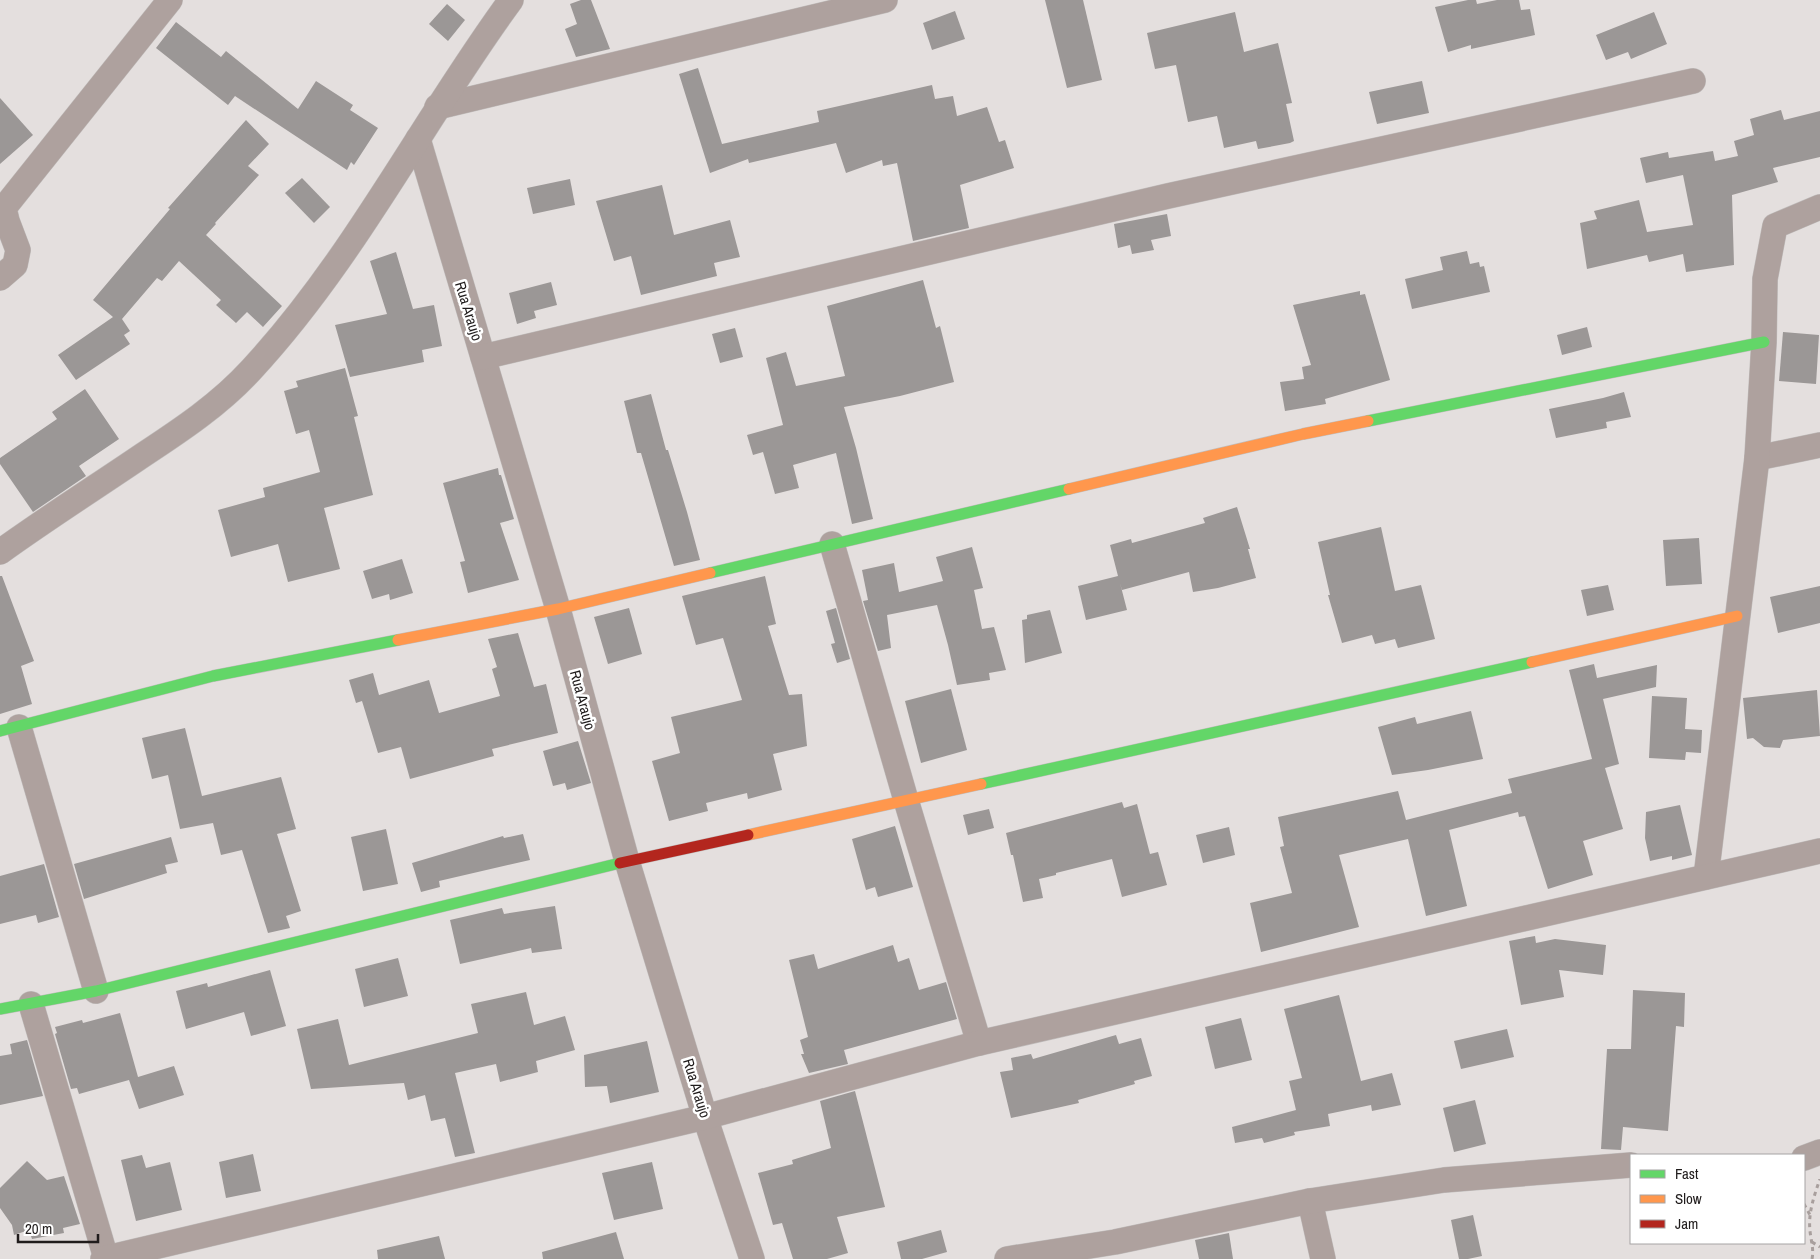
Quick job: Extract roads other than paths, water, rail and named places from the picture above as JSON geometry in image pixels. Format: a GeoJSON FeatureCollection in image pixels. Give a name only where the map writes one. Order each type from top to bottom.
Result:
{"type":"FeatureCollection","features":[{"type":"Feature","properties":{"kind":"street"},"geometry":{"type":"LineString","coordinates":[[0,278],[15,265],[18,250],[4,208],[170,0]]}},
{"type":"Feature","properties":{"kind":"street"},"geometry":{"type":"LineString","coordinates":[[0,552],[206,413],[251,370],[310,298],[348,245],[481,40],[511,0]]}},
{"type":"Feature","properties":{"kind":"street"},"geometry":{"type":"LineString","coordinates":[[437,107],[885,0]]}},
{"type":"Feature","properties":{"kind":"street"},"geometry":{"type":"LineString","coordinates":[[483,357],[1168,196],[1693,81]]}},
{"type":"Feature","properties":{"kind":"street","name":"Rua Araujo"},"geometry":{"type":"LineString","coordinates":[[418,139],[558,609],[627,861],[752,1259]]}},
{"type":"Feature","properties":{"kind":"street"},"geometry":{"type":"LineString","coordinates":[[1706,877],[1757,458],[1764,342],[1765,279],[1775,226],[1820,207]]}},
{"type":"Feature","properties":{"kind":"street"},"geometry":{"type":"LineString","coordinates":[[96,992],[10,729],[213,676],[558,609],[1303,434],[1764,342]]}},
{"type":"Feature","properties":{"kind":"street"},"geometry":{"type":"LineString","coordinates":[[1757,458],[1820,445]]}},
{"type":"Feature","properties":{"kind":"street"},"geometry":{"type":"LineString","coordinates":[[832,544],[979,1043]]}},
{"type":"Feature","properties":{"kind":"street"},"geometry":{"type":"LineString","coordinates":[[0,1010],[96,992],[627,861],[1737,616]]}},
{"type":"Feature","properties":{"kind":"street"},"geometry":{"type":"LineString","coordinates":[[31,1004],[105,1259],[706,1117],[979,1043],[1820,851]]}},
{"type":"Feature","properties":{"kind":"street"},"geometry":{"type":"LineString","coordinates":[[1805,1158],[1820,1152]]}},
{"type":"Feature","properties":{"kind":"street"},"geometry":{"type":"LineString","coordinates":[[1007,1259],[1049,1256],[1310,1201],[1444,1180],[1630,1166]]}},
{"type":"Feature","properties":{"kind":"street"},"geometry":{"type":"LineString","coordinates":[[1310,1201],[1323,1259]]}}]}
